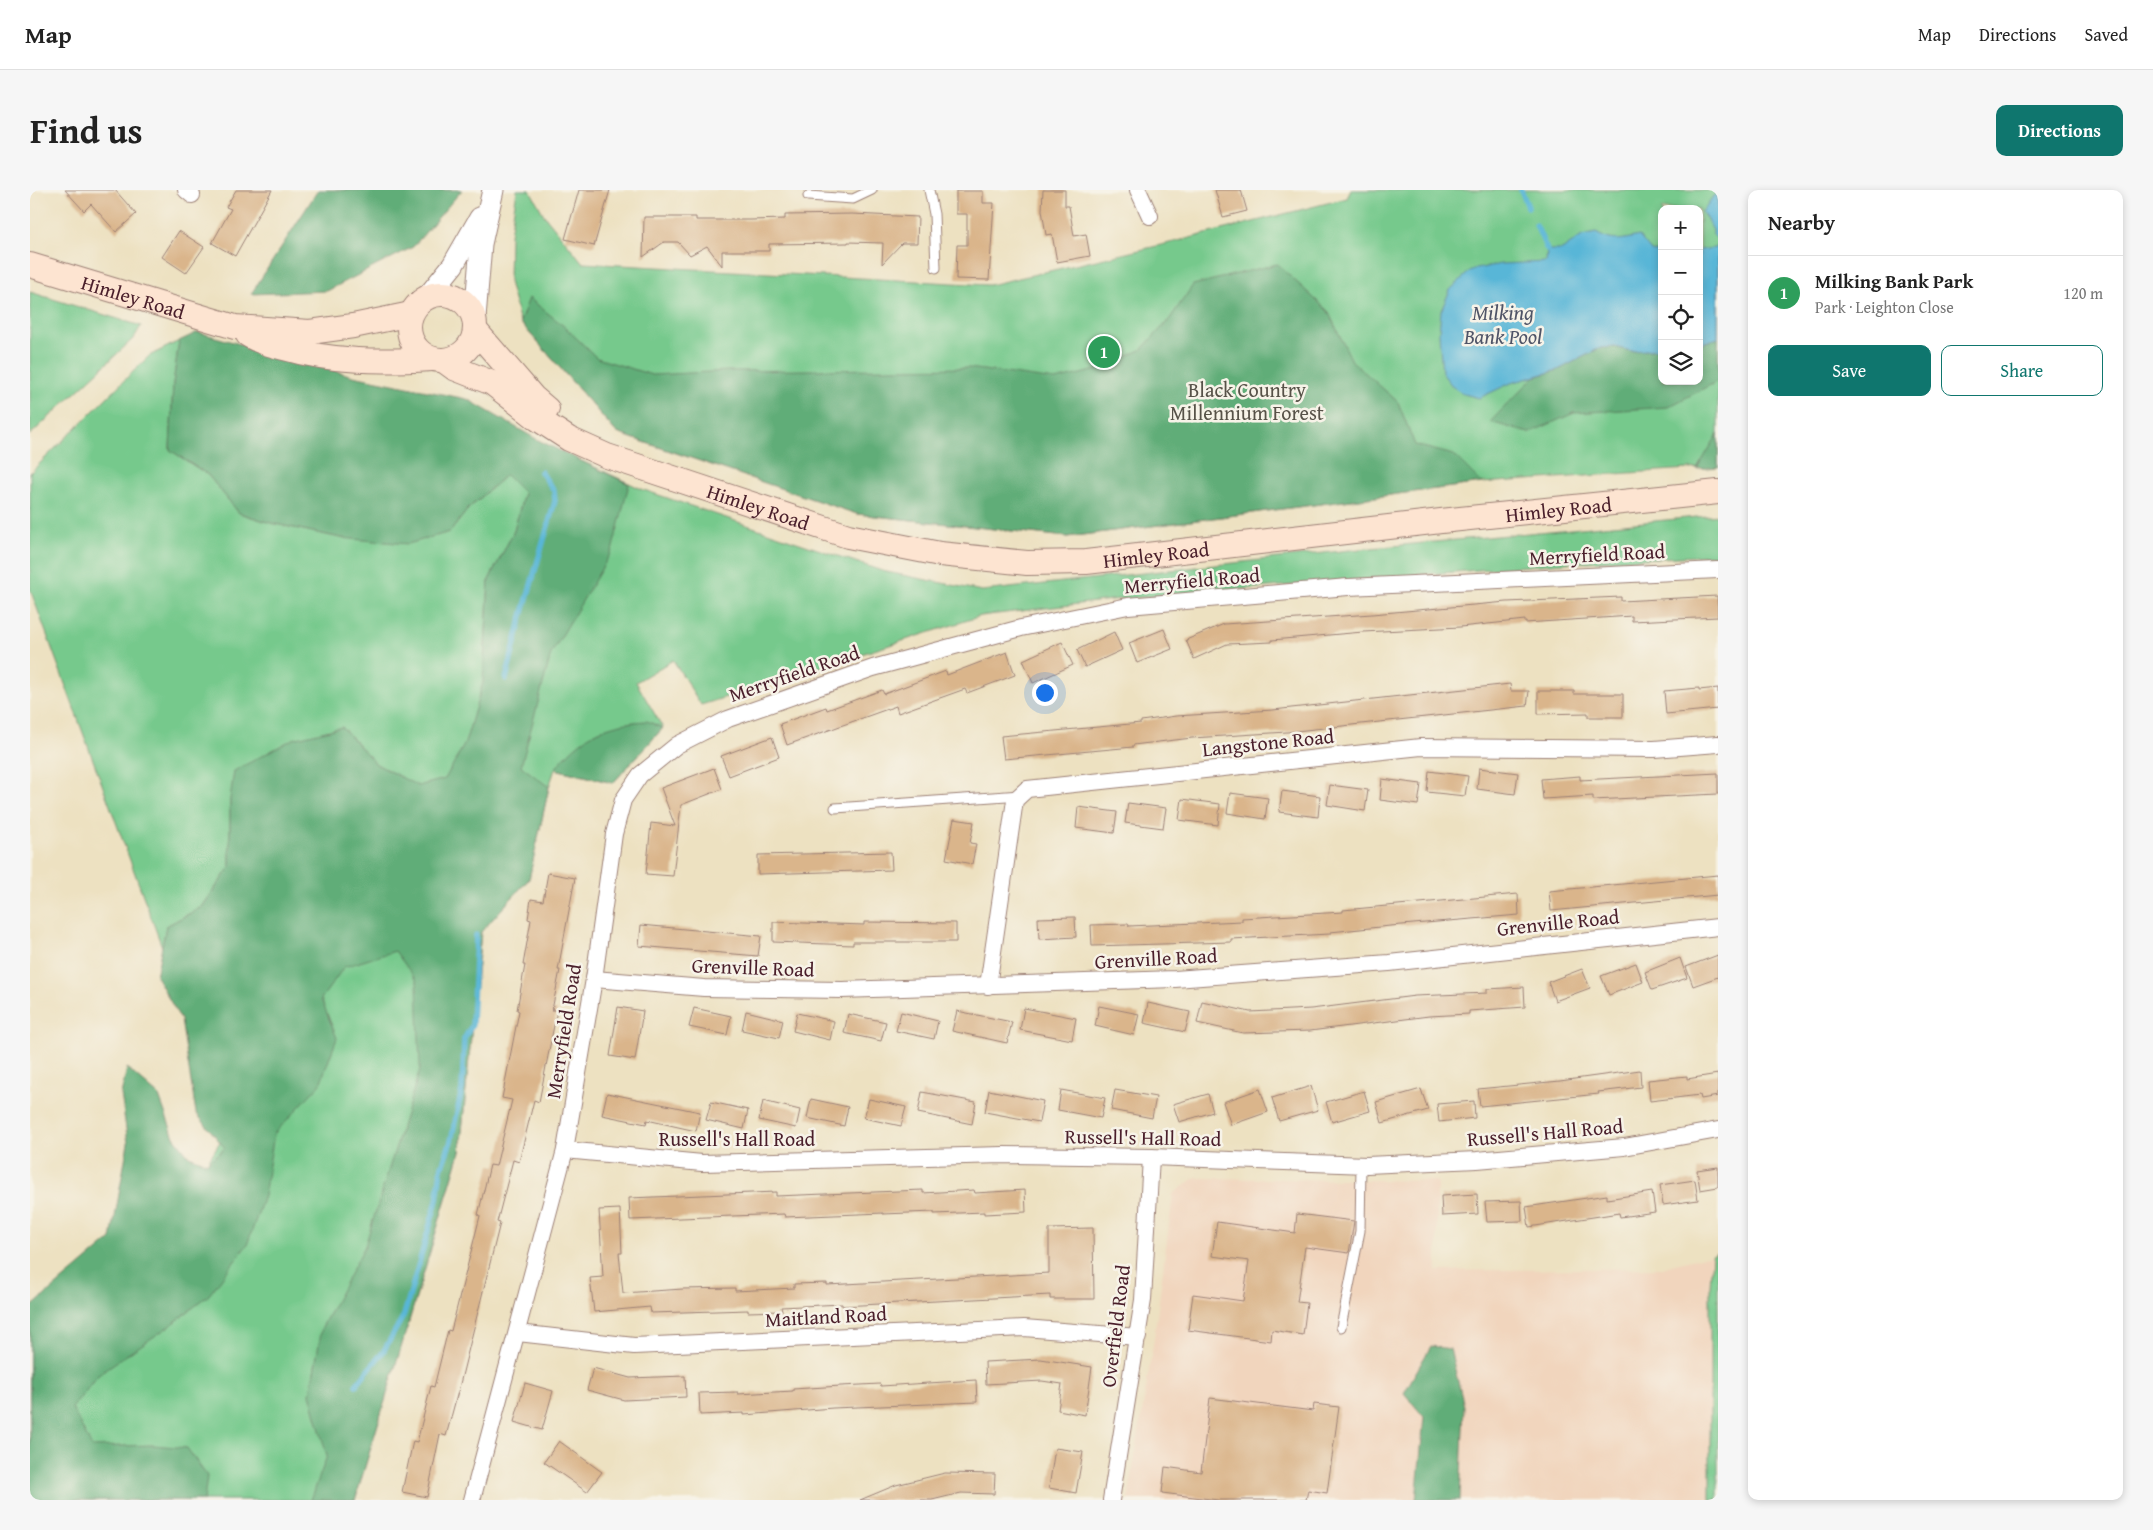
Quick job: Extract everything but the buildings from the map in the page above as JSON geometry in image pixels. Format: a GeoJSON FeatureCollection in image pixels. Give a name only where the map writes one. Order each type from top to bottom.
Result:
{"type":"FeatureCollection","features":[{"type":"Feature","properties":{"kind":"main road","name":"Himley Road"},"geometry":{"type":"LineString","coordinates":[[30,265],[235,327],[310,332],[353,326],[411,314]]}},
{"type":"Feature","properties":{"kind":"main road"},"geometry":{"type":"LineString","coordinates":[[440,293],[455,296],[470,308],[475,325],[471,344],[463,353],[451,359],[437,360],[422,354],[410,337],[409,323],[411,314],[417,304],[428,296],[440,293]]}},
{"type":"Feature","properties":{"kind":"main road","name":"Himley Road"},"geometry":{"type":"LineString","coordinates":[[475,325],[533,397],[607,456]]}},
{"type":"Feature","properties":{"kind":"main road","name":"Himley Road"},"geometry":{"type":"LineString","coordinates":[[235,327],[257,341],[305,354],[386,362],[437,360],[492,383],[538,419],[569,439],[607,456],[848,536],[940,554],[1027,563],[1086,562],[1441,521],[1718,492]]}},
{"type":"Feature","properties":{"kind":"street"},"geometry":{"type":"LineString","coordinates":[[1138,190],[1150,216]]}},
{"type":"Feature","properties":{"kind":"street"},"geometry":{"type":"LineString","coordinates":[[428,296],[453,264],[477,226],[492,193]]}},
{"type":"Feature","properties":{"kind":"street"},"geometry":{"type":"LineString","coordinates":[[475,325],[481,244],[492,193]]}},
{"type":"Feature","properties":{"kind":"street","name":"Merryfield Road"},"geometry":{"type":"LineString","coordinates":[[472,1500],[518,1333],[565,1150],[594,979],[614,834],[623,800],[640,775],[677,745],[728,719],[873,668],[1021,628],[1128,606],[1348,588],[1718,570]]}},
{"type":"Feature","properties":{"kind":"street","name":"Langstone Road"},"geometry":{"type":"LineString","coordinates":[[1021,795],[1028,789],[1421,747],[1654,749],[1718,744]]}},
{"type":"Feature","properties":{"kind":"street"},"geometry":{"type":"LineString","coordinates":[[988,986],[1015,800],[1021,795]]}},
{"type":"Feature","properties":{"kind":"street","name":"Grenville Road"},"geometry":{"type":"LineString","coordinates":[[594,979],[733,988],[842,990],[1175,979],[1389,963],[1718,927]]}},
{"type":"Feature","properties":{"kind":"street","name":"Russell's Hall Road"},"geometry":{"type":"LineString","coordinates":[[565,1150],[702,1163],[1003,1155],[1151,1157],[1361,1165],[1477,1160],[1624,1147],[1718,1130]]}},
{"type":"Feature","properties":{"kind":"street","name":"Overfield Road"},"geometry":{"type":"LineString","coordinates":[[1111,1500],[1138,1337],[1151,1157]]}},
{"type":"Feature","properties":{"kind":"street","name":"Maitland Road"},"geometry":{"type":"LineString","coordinates":[[518,1333],[634,1346],[1024,1328],[1138,1337]]}},
{"type":"Feature","properties":{"kind":"lane"},"geometry":{"type":"LineString","coordinates":[[808,196],[853,199],[872,190]]}},
{"type":"Feature","properties":{"kind":"lane"},"geometry":{"type":"LineString","coordinates":[[929,190],[934,214],[936,268]]}},
{"type":"Feature","properties":{"kind":"lane"},"geometry":{"type":"LineString","coordinates":[[834,808],[1021,795]]}},
{"type":"Feature","properties":{"kind":"lane"},"geometry":{"type":"LineString","coordinates":[[1341,1326],[1360,1230],[1361,1165]]}},
{"type":"Feature","properties":{"kind":"shaded area"},"geometry":{"type":"Polygon","coordinates":[[[1195,1178],[1437,1181],[1437,1271],[1659,1268],[1712,1255],[1710,1286],[1710,1500],[1128,1500],[1154,1339],[1173,1194],[1195,1178]]]}},
{"type":"Feature","properties":{"kind":"green space"},"geometry":{"type":"Polygon","coordinates":[[[318,190],[462,190],[413,247],[327,291],[251,294],[318,190]]]}},
{"type":"Feature","properties":{"kind":"green space"},"geometry":{"type":"Polygon","coordinates":[[[517,190],[530,190],[544,215],[583,263],[989,285],[1174,242],[1347,198],[1351,190],[1718,190],[1718,467],[1482,483],[1067,537],[857,514],[617,433],[520,322],[509,282],[510,235],[517,190]]]}},
{"type":"Feature","properties":{"kind":"green space","name":"Black Country Millennium Forest"},"geometry":{"type":"Polygon","coordinates":[[[1277,264],[1328,311],[1352,361],[1398,402],[1415,445],[1454,455],[1482,483],[1067,537],[857,514],[617,433],[520,322],[529,298],[565,327],[597,358],[652,375],[729,371],[969,368],[1055,380],[1097,370],[1141,350],[1169,320],[1193,285],[1277,264]]]}},
{"type":"Feature","properties":{"kind":"green space"},"geometry":{"type":"Polygon","coordinates":[[[30,292],[141,326],[134,338],[30,435],[30,292]]]}},
{"type":"Feature","properties":{"kind":"green space"},"geometry":{"type":"Polygon","coordinates":[[[198,332],[353,376],[467,399],[538,440],[629,484],[612,551],[551,654],[521,766],[549,787],[529,879],[481,932],[460,1152],[355,1500],[311,1500],[327,1456],[310,1394],[322,1327],[365,1246],[420,1069],[417,981],[395,951],[344,967],[321,999],[337,1038],[320,1084],[274,1134],[264,1196],[247,1245],[209,1295],[171,1325],[100,1373],[72,1408],[92,1447],[153,1445],[187,1448],[207,1476],[204,1500],[30,1500],[30,1308],[111,1239],[128,1143],[121,1094],[127,1068],[159,1096],[174,1137],[189,1156],[207,1163],[225,1148],[196,1113],[181,1020],[156,976],[166,926],[202,907],[230,867],[230,799],[234,771],[293,739],[342,727],[376,764],[418,786],[445,779],[465,743],[483,682],[489,580],[514,531],[524,493],[506,475],[468,509],[450,532],[408,544],[341,538],[271,523],[239,513],[208,475],[170,450],[173,384],[179,341],[198,332]]]}},
{"type":"Feature","properties":{"kind":"green space"},"geometry":{"type":"Polygon","coordinates":[[[1718,338],[1718,381],[1668,407],[1574,413],[1529,433],[1490,422],[1534,377],[1558,370],[1600,348],[1615,347],[1631,351],[1658,349],[1658,385],[1703,385],[1703,343],[1718,338]]]}},
{"type":"Feature","properties":{"kind":"green space"},"geometry":{"type":"Polygon","coordinates":[[[179,341],[173,384],[170,449],[208,475],[239,513],[271,523],[341,538],[450,532],[468,509],[506,475],[524,493],[514,531],[489,580],[484,663],[575,458],[644,490],[882,571],[982,591],[1350,550],[1718,515],[1718,555],[1564,563],[1111,600],[981,616],[701,705],[673,660],[636,682],[663,728],[613,783],[555,769],[549,787],[529,879],[481,932],[460,1152],[355,1500],[30,1500],[30,1327],[172,1220],[414,824],[432,783],[418,787],[376,764],[342,727],[230,799],[230,867],[202,907],[166,926],[162,947],[30,589],[30,473],[149,356],[179,341]]]}},
{"type":"Feature","properties":{"kind":"green space"},"geometry":{"type":"Polygon","coordinates":[[[1718,434],[1718,467],[1697,469],[1718,434]]]}},
{"type":"Feature","properties":{"kind":"green space"},"geometry":{"type":"Polygon","coordinates":[[[647,721],[663,728],[613,783],[555,769],[574,747],[595,733],[606,728],[632,722],[647,721]]]}},
{"type":"Feature","properties":{"kind":"green space"},"geometry":{"type":"Polygon","coordinates":[[[1718,1253],[1718,1500],[1710,1500],[1710,1286],[1712,1255],[1718,1253]]]}},
{"type":"Feature","properties":{"kind":"green space"},"geometry":{"type":"Polygon","coordinates":[[[1431,1346],[1450,1349],[1464,1406],[1460,1500],[1416,1500],[1424,1417],[1404,1393],[1431,1346]]]}},
{"type":"Feature","properties":{"kind":"water"},"geometry":{"type":"Polygon","coordinates":[[[1714,195],[1718,195],[1718,240],[1713,235],[1713,230],[1703,211],[1714,195]]]}},
{"type":"Feature","properties":{"kind":"water","name":"Milking Bank Pool"},"geometry":{"type":"Polygon","coordinates":[[[1596,233],[1617,240],[1639,236],[1651,251],[1658,252],[1658,349],[1631,351],[1615,347],[1600,348],[1558,370],[1511,383],[1479,398],[1464,394],[1453,387],[1442,373],[1439,333],[1441,311],[1450,290],[1471,270],[1501,264],[1546,262],[1547,250],[1562,250],[1582,236],[1596,233]]]}},
{"type":"Feature","properties":{"kind":"water"},"geometry":{"type":"Polygon","coordinates":[[[1718,243],[1718,338],[1703,343],[1703,250],[1715,248],[1718,243]]]}},
{"type":"Feature","properties":{"kind":"waterway"},"geometry":{"type":"LineString","coordinates":[[1521,190],[1528,207]]}},
{"type":"Feature","properties":{"kind":"waterway"},"geometry":{"type":"LineString","coordinates":[[1536,225],[1547,250]]}},
{"type":"Feature","properties":{"kind":"waterway"},"geometry":{"type":"LineString","coordinates":[[506,679],[555,501],[554,491],[541,472]]}},
{"type":"Feature","properties":{"kind":"waterway"},"geometry":{"type":"LineString","coordinates":[[356,1385],[383,1352],[404,1315],[437,1200],[441,1169],[451,1141],[462,1089],[464,1039],[472,1025],[476,935]]}},
{"type":"Feature","properties":{"kind":"place","name":"Milking Bank Park"},"geometry":{"type":"Point","coordinates":[1104,352]}}]}
